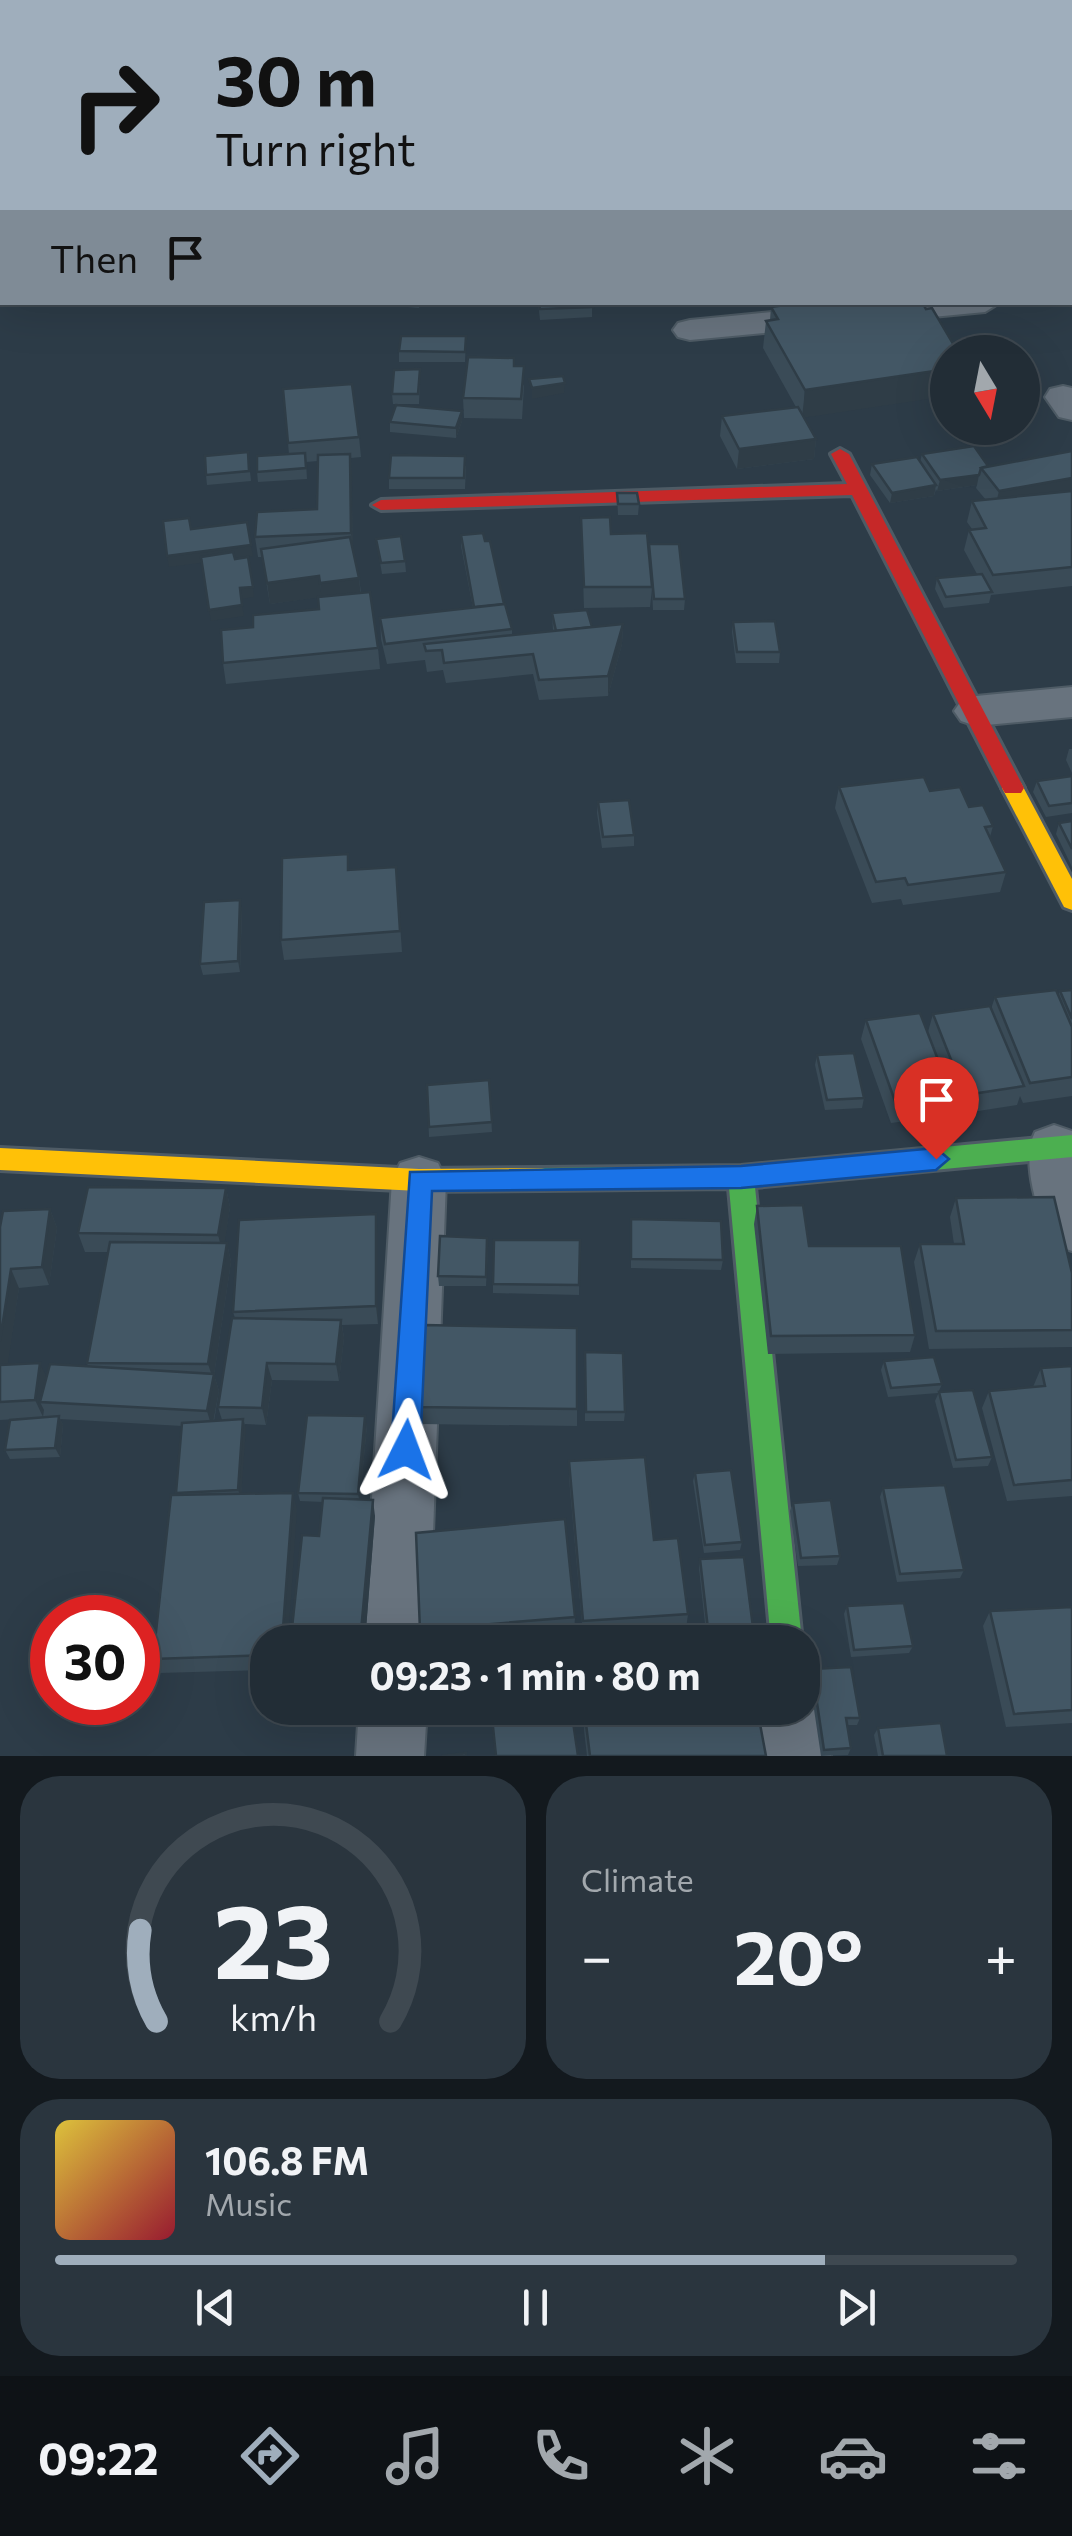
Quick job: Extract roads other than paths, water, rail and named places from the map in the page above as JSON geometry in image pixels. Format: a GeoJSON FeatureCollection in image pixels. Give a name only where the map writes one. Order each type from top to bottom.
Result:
{"type":"FeatureCollection","features":[{"type":"Feature","properties":{"kind":"street"},"geometry":{"type":"LineString","coordinates":[[690,330],[953,305]]}},
{"type":"Feature","properties":{"kind":"street"},"geometry":{"type":"LineString","coordinates":[[840,454],[1072,901]]}},
{"type":"Feature","properties":{"kind":"street"},"geometry":{"type":"LineString","coordinates":[[381,505],[858,489]]}},
{"type":"Feature","properties":{"kind":"street"},"geometry":{"type":"LineString","coordinates":[[976,711],[1072,702]]}},
{"type":"Feature","properties":{"kind":"street"},"geometry":{"type":"LineString","coordinates":[[0,1159],[420,1180],[741,1177],[1063,1147],[1072,1226]]}},
{"type":"Feature","properties":{"kind":"street"},"geometry":{"type":"LineString","coordinates":[[741,1177],[784,1625]]}},
{"type":"Feature","properties":{"kind":"street"},"geometry":{"type":"LineString","coordinates":[[397,1625],[420,1180]]}},
{"type":"Feature","properties":{"kind":"street"},"geometry":{"type":"LineString","coordinates":[[390,1756],[392,1725]]}},
{"type":"Feature","properties":{"kind":"street"},"geometry":{"type":"LineString","coordinates":[[794,1725],[797,1756]]}}]}
